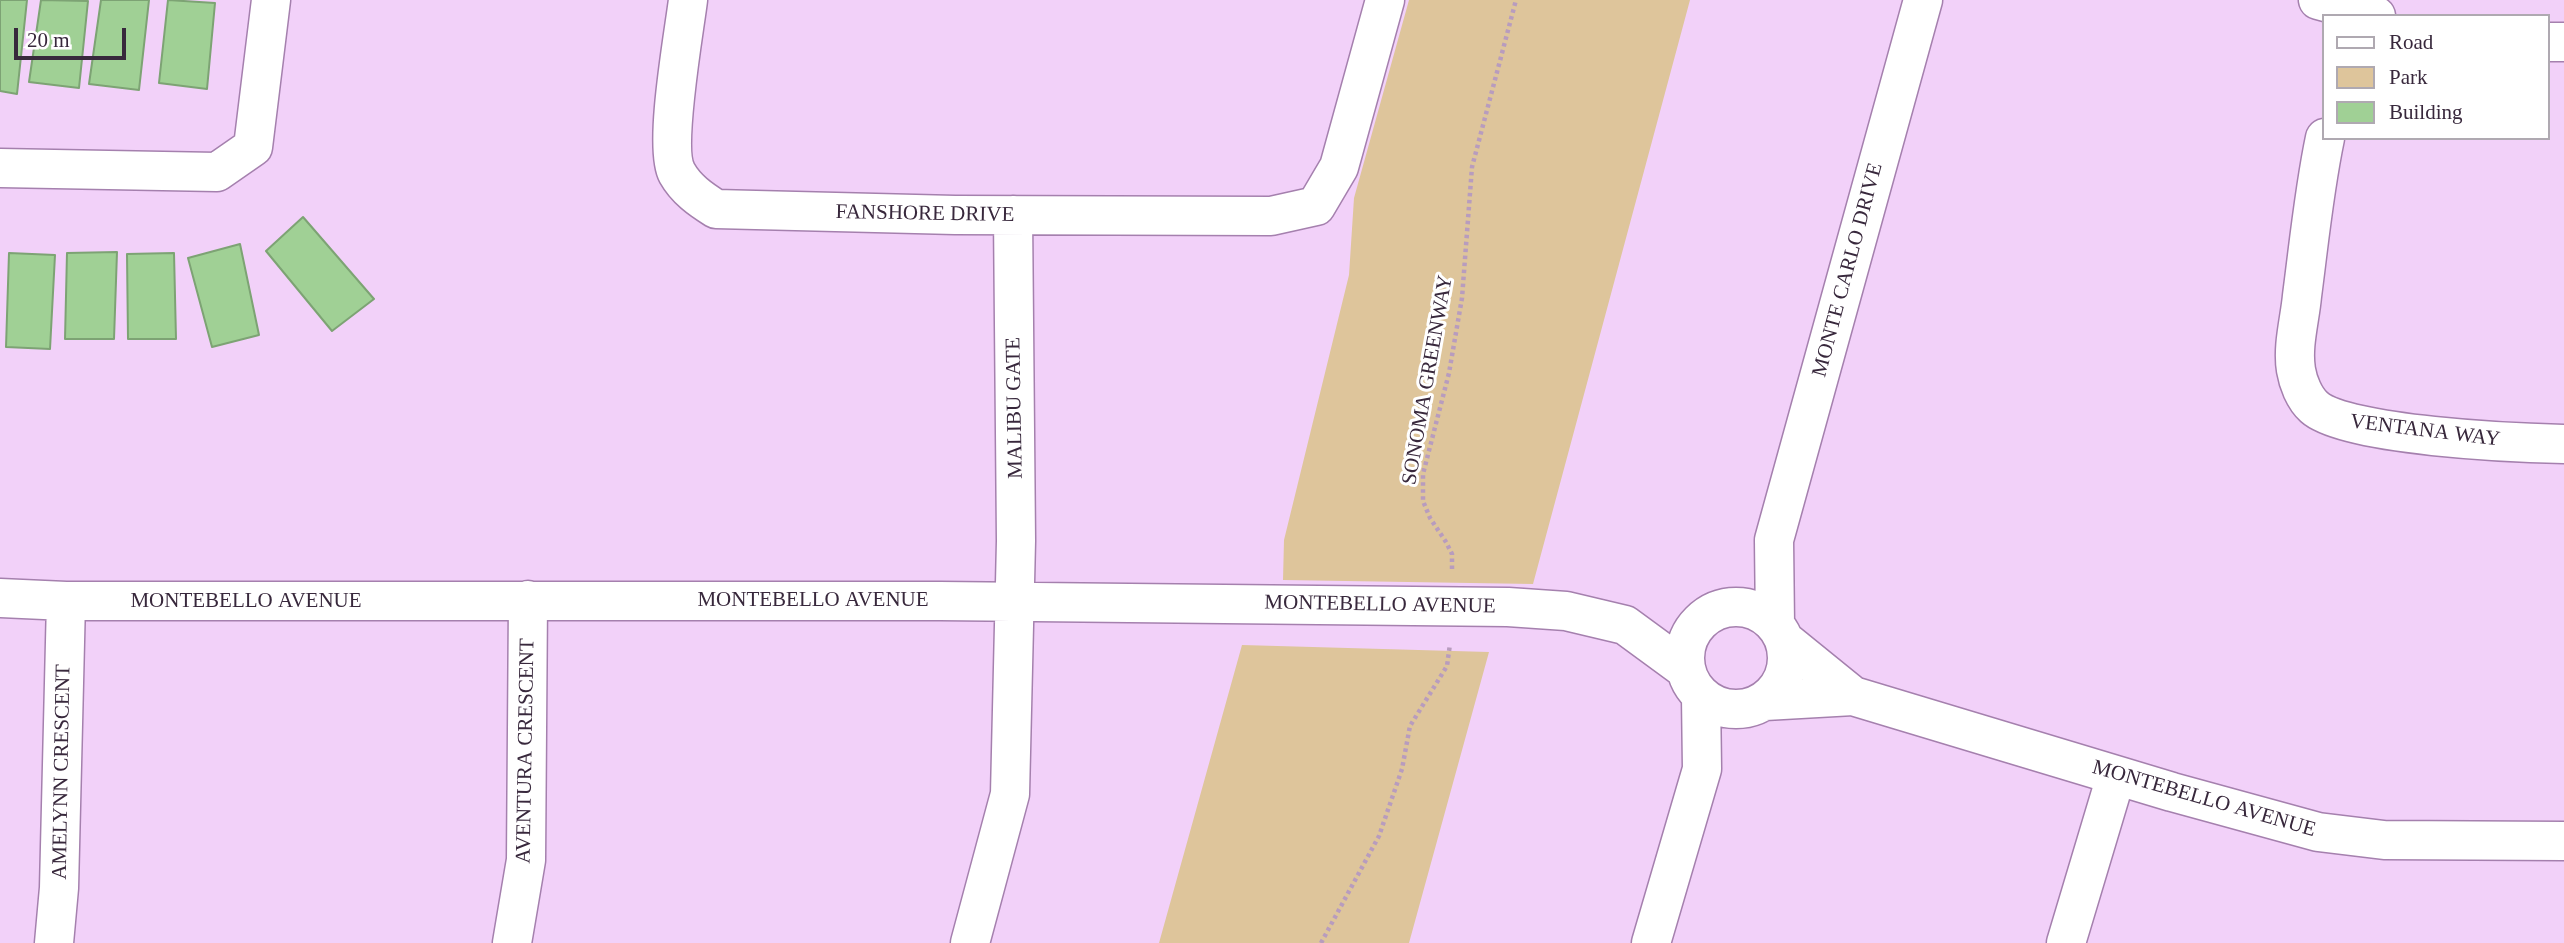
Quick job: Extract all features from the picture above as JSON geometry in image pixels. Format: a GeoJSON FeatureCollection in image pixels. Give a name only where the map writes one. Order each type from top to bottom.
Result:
{"type":"FeatureCollection","features":[{"type":"Feature","properties":{"kind":"street"},"geometry":{"type":"LineString","coordinates":[[0,168],[217,172],[253,147],[271,0]]}},
{"type":"Feature","properties":{"kind":"street","name":"FANSHORE DRIVE"},"geometry":{"type":"LineString","coordinates":[[688,0],[672,136],[675,170],[695,196],[716,209],[738,212],[1270,216],[1316,206],[1339,167],[1385,0]]}},
{"type":"Feature","properties":{"kind":"street","name":"MONTE CARLO DRIVE"},"geometry":{"type":"LineString","coordinates":[[1779,632],[1774,540],[1923,0]]}},
{"type":"Feature","properties":{"kind":"street"},"geometry":{"type":"LineString","coordinates":[[2318,0],[2361,14]]}},
{"type":"Feature","properties":{"kind":"street","name":"VENTANA WAY"},"geometry":{"type":"LineString","coordinates":[[2325,140],[2316,179],[2295,352],[2300,385],[2314,407],[2339,420],[2402,432],[2482,441],[2564,444]]}},
{"type":"Feature","properties":{"kind":"street","name":"MALIBU GATE"},"geometry":{"type":"LineString","coordinates":[[1013,215],[1015,601]]}},
{"type":"Feature","properties":{"kind":"street","name":"MONTE CARLO DRIVE"},"geometry":{"type":"LineString","coordinates":[[1717,611],[1774,540]]}},
{"type":"Feature","properties":{"kind":"street","name":"MONTEBELLO AVENUE"},"geometry":{"type":"LineString","coordinates":[[0,598],[66,601],[1015,601],[1453,606],[1566,611],[1625,625],[1717,611]]}},
{"type":"Feature","properties":{"kind":"street","name":"AVENTURA CRESCENT"},"geometry":{"type":"LineString","coordinates":[[512,943],[526,860],[528,600]]}},
{"type":"Feature","properties":{"kind":"street","name":"AMELYNN CRESCENT"},"geometry":{"type":"LineString","coordinates":[[54,943],[59,888],[66,601]]}},
{"type":"Feature","properties":{"kind":"street"},"geometry":{"type":"LineString","coordinates":[[970,943],[1010,794],[1015,601]]}},
{"type":"Feature","properties":{"kind":"street"},"geometry":{"type":"LineString","coordinates":[[1651,943],[1702,769],[1688,639],[1696,626],[1717,611],[1750,608],[1779,632],[1788,656],[1785,674],[1778,689],[1758,704],[1702,769]]}},
{"type":"Feature","properties":{"kind":"street","name":"MONTEBELLO AVENUE"},"geometry":{"type":"LineString","coordinates":[[1625,625],[1693,683]]}},
{"type":"Feature","properties":{"kind":"street","name":"MONTEBELLO AVENUE"},"geometry":{"type":"LineString","coordinates":[[1779,632],[1853,696]]}},
{"type":"Feature","properties":{"kind":"street"},"geometry":{"type":"LineString","coordinates":[[1693,683],[1724,709],[1758,704]]}},
{"type":"Feature","properties":{"kind":"street","name":"MONTEBELLO AVENUE"},"geometry":{"type":"LineString","coordinates":[[1758,704],[1853,696],[2116,776],[2318,832],[2384,840],[2564,841]]}},
{"type":"Feature","properties":{"kind":"street"},"geometry":{"type":"LineString","coordinates":[[2066,943],[2116,776]]}},
{"type":"Feature","properties":{"kind":"path","name":"SONOMA GREENWAY"},"geometry":{"type":"LineString","coordinates":[[1321,943],[1379,836],[1402,769],[1410,726],[1447,666],[1453,606],[1452,554],[1423,501],[1423,474],[1449,373],[1462,298],[1472,167],[1516,0]]}},
{"type":"Feature","properties":{"kind":"green space"},"geometry":{"type":"Polygon","coordinates":[[[1409,0],[1690,0],[1533,584],[1283,580],[1284,540],[1349,275],[1354,198],[1409,0]]]}},
{"type":"Feature","properties":{"kind":"green space"},"geometry":{"type":"Polygon","coordinates":[[[1242,645],[1489,652],[1409,943],[1159,943],[1242,645]]]}},
{"type":"Feature","properties":{"kind":"building"},"geometry":{"type":"Polygon","coordinates":[[[0,0],[27,0],[17,94],[0,91],[0,0]]]}},
{"type":"Feature","properties":{"kind":"building"},"geometry":{"type":"Polygon","coordinates":[[[41,0],[88,1],[79,88],[29,82],[41,0]]]}},
{"type":"Feature","properties":{"kind":"building"},"geometry":{"type":"Polygon","coordinates":[[[101,0],[149,0],[139,90],[89,84],[101,0]]]}},
{"type":"Feature","properties":{"kind":"building"},"geometry":{"type":"Polygon","coordinates":[[[168,0],[215,3],[207,89],[159,83],[168,0]]]}},
{"type":"Feature","properties":{"kind":"building"},"geometry":{"type":"Polygon","coordinates":[[[303,217],[374,299],[332,331],[266,251],[303,217]]]}},
{"type":"Feature","properties":{"kind":"building"},"geometry":{"type":"Polygon","coordinates":[[[240,244],[259,335],[212,347],[188,258],[240,244]]]}},
{"type":"Feature","properties":{"kind":"building"},"geometry":{"type":"Polygon","coordinates":[[[117,252],[114,339],[65,339],[67,253],[117,252]]]}},
{"type":"Feature","properties":{"kind":"building"},"geometry":{"type":"Polygon","coordinates":[[[9,253],[55,255],[50,349],[6,347],[9,253]]]}},
{"type":"Feature","properties":{"kind":"building"},"geometry":{"type":"Polygon","coordinates":[[[174,253],[176,339],[128,339],[127,254],[174,253]]]}}]}
